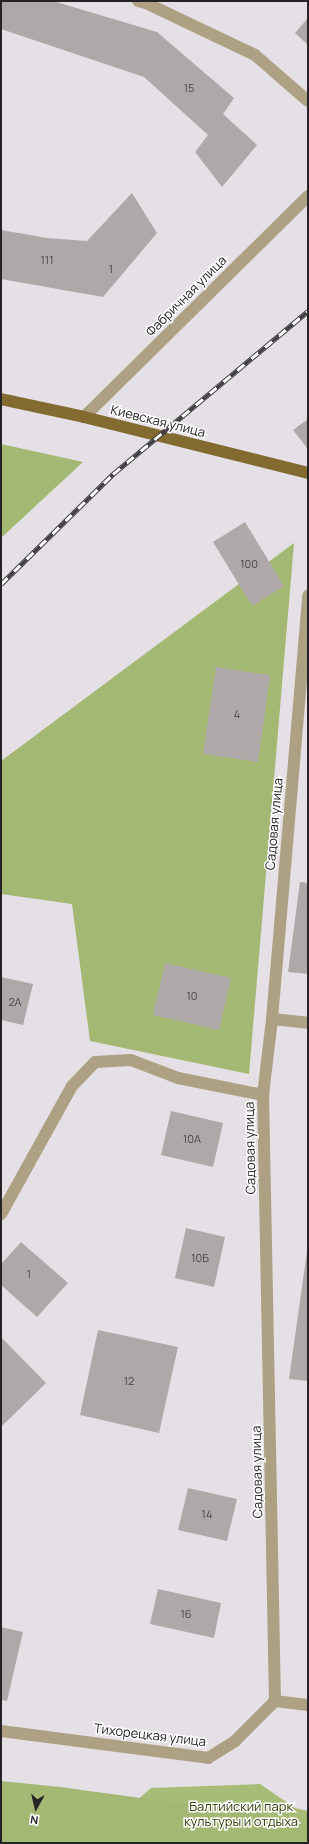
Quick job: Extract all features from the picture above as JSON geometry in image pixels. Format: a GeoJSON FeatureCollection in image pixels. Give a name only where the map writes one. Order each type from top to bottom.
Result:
{"type":"FeatureCollection","features":[{"type":"Feature","properties":{"kind":"main road","name":"Киевская улица"},"geometry":{"type":"LineString","coordinates":[[1,399],[84,417],[306,472]]}},
{"type":"Feature","properties":{"kind":"street"},"geometry":{"type":"LineString","coordinates":[[138,1],[146,3],[255,55],[308,101]]}},
{"type":"Feature","properties":{"kind":"street","name":"Фабричная улица"},"geometry":{"type":"LineString","coordinates":[[84,417],[308,196]]}},
{"type":"Feature","properties":{"kind":"street","name":"Садовая улица"},"geometry":{"type":"LineString","coordinates":[[276,1701],[263,1095],[272,1019],[308,596]]}},
{"type":"Feature","properties":{"kind":"street"},"geometry":{"type":"LineString","coordinates":[[272,1019],[308,1022]]}},
{"type":"Feature","properties":{"kind":"street"},"geometry":{"type":"LineString","coordinates":[[1,1214],[72,1086],[95,1062],[131,1060],[178,1078],[263,1095]]}},
{"type":"Feature","properties":{"kind":"street"},"geometry":{"type":"LineString","coordinates":[[276,1701],[308,1705]]}},
{"type":"Feature","properties":{"kind":"street","name":"Тихорецкая улица"},"geometry":{"type":"LineString","coordinates":[[1,1731],[208,1758],[235,1741],[276,1701]]}},
{"type":"Feature","properties":{"kind":"green space"},"geometry":{"type":"Polygon","coordinates":[[[1,444],[83,462],[1,538],[1,444]]]}},
{"type":"Feature","properties":{"kind":"green space"},"geometry":{"type":"Polygon","coordinates":[[[294,543],[249,1074],[90,1041],[72,904],[1,894],[1,761],[294,543]]]}},
{"type":"Feature","properties":{"kind":"green space"},"geometry":{"type":"Polygon","coordinates":[[[1,1781],[60,1787],[308,1821],[308,1843],[1,1843],[1,1781]]]}},
{"type":"Feature","properties":{"kind":"green space","name":"Балтийский парк культуры и отдыха"},"geometry":{"type":"Polygon","coordinates":[[[260,1784],[295,1808],[308,1811],[308,1843],[128,1808],[151,1788],[260,1784]]]}},
{"type":"Feature","properties":{"kind":"building"},"geometry":{"type":"Polygon","coordinates":[[[1,1],[53,1],[157,32],[234,98],[223,114],[257,145],[222,187],[195,152],[208,135],[144,77],[1,29],[1,1]]]}},
{"type":"Feature","properties":{"kind":"building"},"geometry":{"type":"Polygon","coordinates":[[[308,18],[308,45],[295,33],[308,18]]]}},
{"type":"Feature","properties":{"kind":"building"},"geometry":{"type":"Polygon","coordinates":[[[132,193],[157,233],[103,297],[1,279],[1,230],[47,238],[87,241],[132,193]]]}},
{"type":"Feature","properties":{"kind":"building"},"geometry":{"type":"Polygon","coordinates":[[[308,419],[308,447],[307,448],[293,430],[308,419]]]}},
{"type":"Feature","properties":{"kind":"building"},"geometry":{"type":"Polygon","coordinates":[[[245,522],[284,586],[252,606],[213,542],[245,522]]]}},
{"type":"Feature","properties":{"kind":"building"},"geometry":{"type":"Polygon","coordinates":[[[216,667],[270,675],[258,762],[203,754],[216,667]]]}},
{"type":"Feature","properties":{"kind":"building"},"geometry":{"type":"Polygon","coordinates":[[[300,882],[308,883],[308,974],[288,972],[300,882]]]}},
{"type":"Feature","properties":{"kind":"building"},"geometry":{"type":"Polygon","coordinates":[[[165,963],[231,978],[219,1030],[153,1015],[165,963]]]}},
{"type":"Feature","properties":{"kind":"building"},"geometry":{"type":"Polygon","coordinates":[[[1,977],[33,984],[23,1025],[1,1020],[1,977]]]}},
{"type":"Feature","properties":{"kind":"building"},"geometry":{"type":"Polygon","coordinates":[[[171,1111],[223,1123],[213,1167],[161,1155],[171,1111]]]}},
{"type":"Feature","properties":{"kind":"building"},"geometry":{"type":"Polygon","coordinates":[[[186,1228],[225,1237],[214,1287],[175,1278],[186,1228]]]}},
{"type":"Feature","properties":{"kind":"building"},"geometry":{"type":"Polygon","coordinates":[[[21,1242],[68,1283],[37,1317],[1,1285],[1,1264],[21,1242]]]}},
{"type":"Feature","properties":{"kind":"building"},"geometry":{"type":"Polygon","coordinates":[[[307,1251],[308,1252],[308,1381],[289,1379],[307,1251]]]}},
{"type":"Feature","properties":{"kind":"building"},"geometry":{"type":"Polygon","coordinates":[[[98,1330],[178,1347],[159,1433],[80,1415],[98,1330]]]}},
{"type":"Feature","properties":{"kind":"building"},"geometry":{"type":"Polygon","coordinates":[[[1,1337],[46,1383],[2,1426],[1,1425],[1,1337]]]}},
{"type":"Feature","properties":{"kind":"building"},"geometry":{"type":"Polygon","coordinates":[[[188,1488],[237,1499],[227,1541],[178,1530],[188,1488]]]}},
{"type":"Feature","properties":{"kind":"building"},"geometry":{"type":"Polygon","coordinates":[[[158,1589],[221,1603],[214,1638],[150,1624],[158,1589]]]}},
{"type":"Feature","properties":{"kind":"building"},"geometry":{"type":"Polygon","coordinates":[[[1,1627],[23,1632],[7,1701],[1,1700],[1,1627]]]}},
{"type":"Feature","properties":{"kind":"railway"},"geometry":{"type":"LineString","coordinates":[[1,584],[113,474],[308,311]]}}]}
